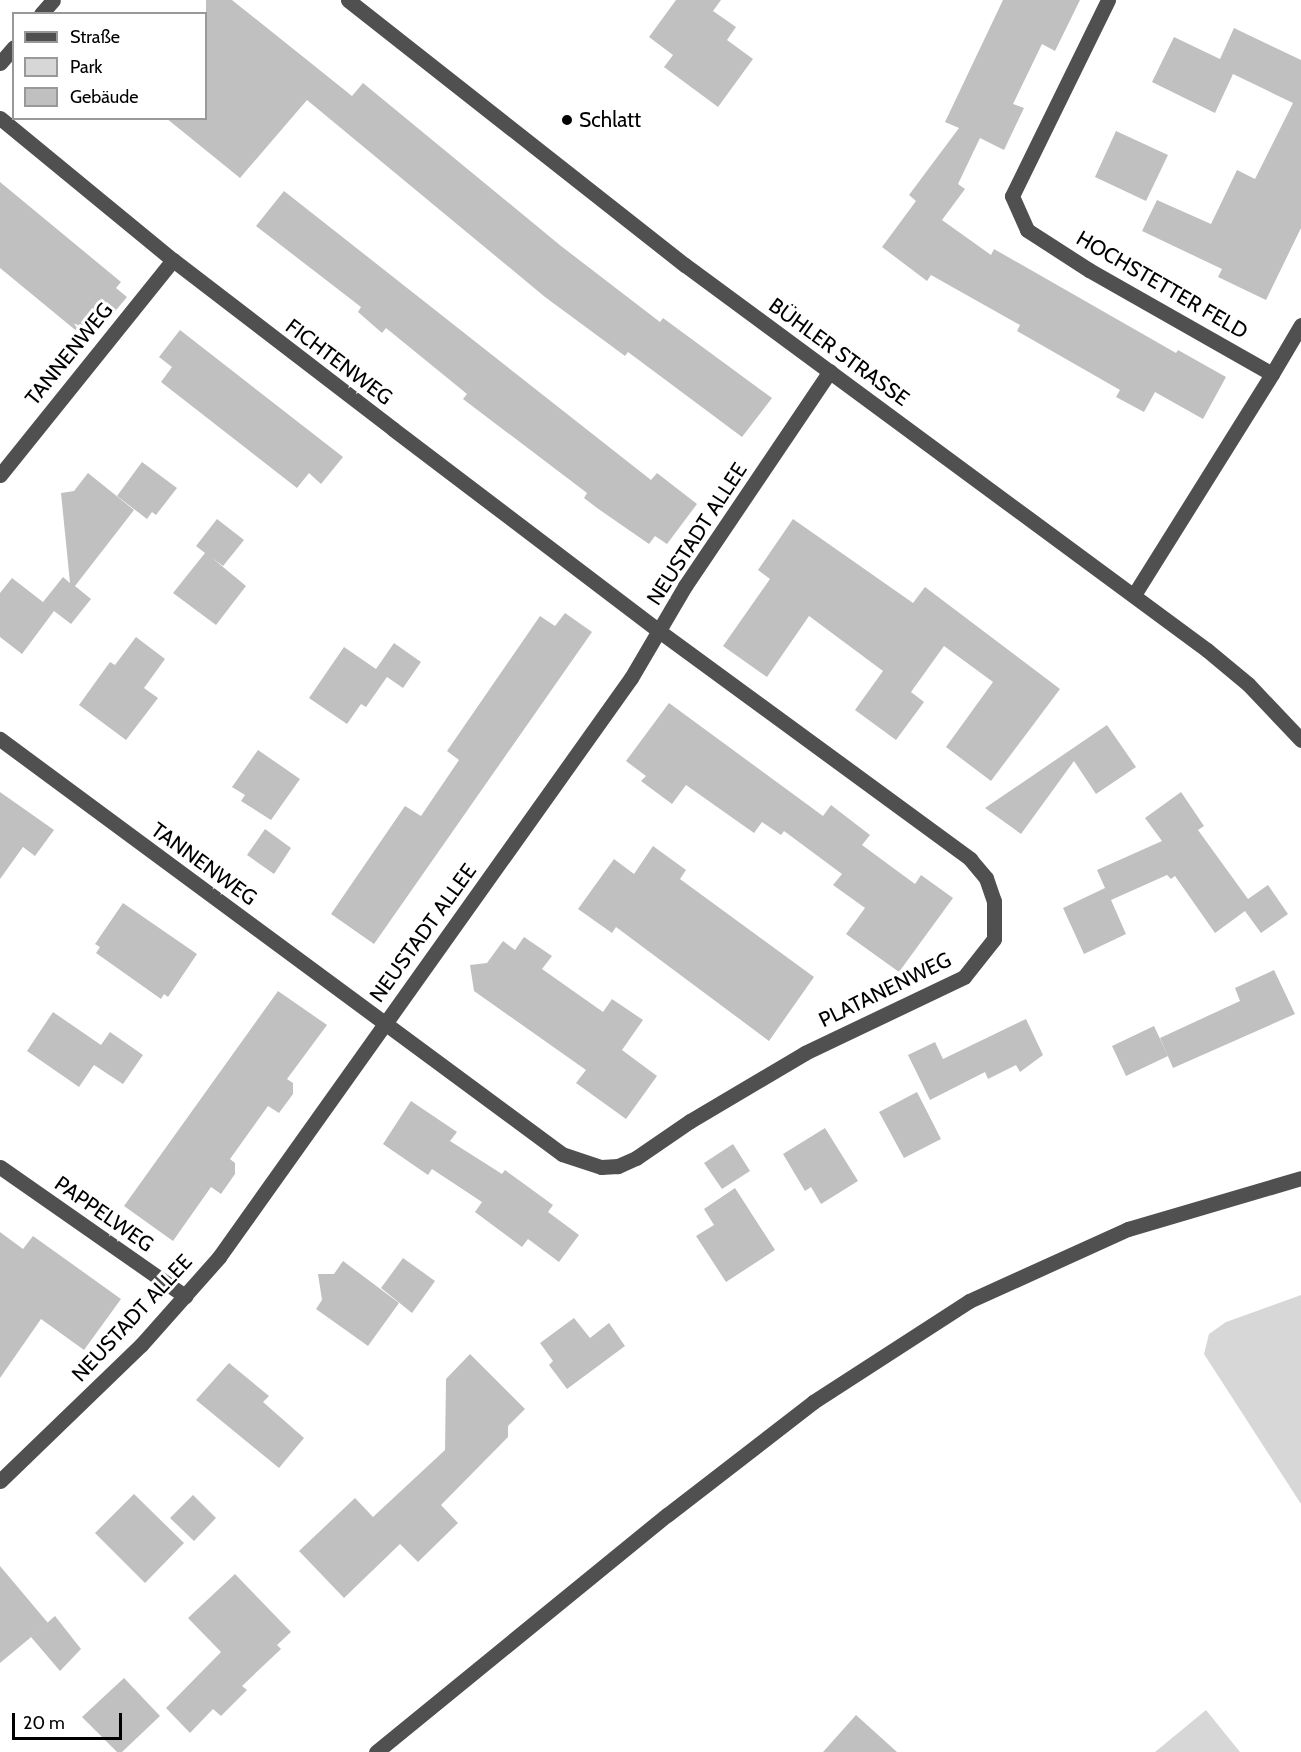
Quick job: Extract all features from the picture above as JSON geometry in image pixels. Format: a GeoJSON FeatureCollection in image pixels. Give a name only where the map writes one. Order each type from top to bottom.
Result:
{"type":"FeatureCollection","features":[{"type":"Feature","properties":{"kind":"street"},"geometry":{"type":"LineString","coordinates":[[43,12],[53,0]]}},
{"type":"Feature","properties":{"kind":"street","name":"BÜHLER STRASSE"},"geometry":{"type":"LineString","coordinates":[[348,0],[614,210],[1134,595],[1248,684],[1301,740]]}},
{"type":"Feature","properties":{"kind":"street","name":"HOCHSTETTER FELD"},"geometry":{"type":"LineString","coordinates":[[1108,0],[1012,196],[1027,230],[1089,270],[1272,374]]}},
{"type":"Feature","properties":{"kind":"street"},"geometry":{"type":"LineString","coordinates":[[0,63],[12,49]]}},
{"type":"Feature","properties":{"kind":"street","name":"FICHTENWEG"},"geometry":{"type":"LineString","coordinates":[[0,118],[173,260],[659,631]]}},
{"type":"Feature","properties":{"kind":"street","name":"TANNENWEG"},"geometry":{"type":"LineString","coordinates":[[0,475],[173,260]]}},
{"type":"Feature","properties":{"kind":"street"},"geometry":{"type":"LineString","coordinates":[[1134,595],[1301,325]]}},
{"type":"Feature","properties":{"kind":"street","name":"NEUSTADT ALLEE"},"geometry":{"type":"LineString","coordinates":[[0,1481],[141,1345],[219,1257],[631,678],[659,631],[830,371]]}},
{"type":"Feature","properties":{"kind":"street","name":"PLATANENWEG"},"geometry":{"type":"LineString","coordinates":[[385,1022],[562,1154],[601,1167],[618,1166],[805,1053],[964,977],[988,951],[994,939],[994,901],[986,878],[970,859],[659,631]]}},
{"type":"Feature","properties":{"kind":"street","name":"TANNENWEG"},"geometry":{"type":"LineString","coordinates":[[0,739],[385,1022]]}},
{"type":"Feature","properties":{"kind":"street","name":"PAPPELWEG"},"geometry":{"type":"LineString","coordinates":[[0,1167],[185,1296]]}},
{"type":"Feature","properties":{"kind":"street"},"geometry":{"type":"LineString","coordinates":[[376,1752],[667,1515],[813,1402],[969,1301],[1128,1229],[1301,1179]]}},
{"type":"Feature","properties":{"kind":"green space"},"geometry":{"type":"Polygon","coordinates":[[[1301,1295],[1301,1504],[1204,1354],[1209,1334],[1226,1322],[1301,1295]]]}},
{"type":"Feature","properties":{"kind":"green space"},"geometry":{"type":"Polygon","coordinates":[[[1206,1710],[1240,1752],[1155,1752],[1206,1710]]]}},
{"type":"Feature","properties":{"kind":"building"},"geometry":{"type":"Polygon","coordinates":[[[206,0],[232,0],[352,96],[363,83],[561,246],[660,322],[663,318],[772,398],[742,437],[628,352],[625,356],[545,297],[307,100],[240,178],[168,120],[207,120],[206,0]]]}},
{"type":"Feature","properties":{"kind":"building"},"geometry":{"type":"Polygon","coordinates":[[[676,0],[721,0],[713,11],[736,27],[727,40],[753,59],[718,107],[664,67],[673,55],[649,37],[676,0]]]}},
{"type":"Feature","properties":{"kind":"building"},"geometry":{"type":"Polygon","coordinates":[[[1003,0],[1080,0],[1055,51],[1042,44],[1013,104],[1024,108],[1004,150],[980,138],[958,184],[965,189],[942,220],[991,255],[994,249],[1176,353],[1178,350],[1226,377],[1203,419],[1155,392],[1144,412],[1116,397],[1120,390],[1017,331],[1020,325],[931,275],[927,281],[882,247],[916,201],[909,195],[959,128],[945,122],[1003,0]]]}},
{"type":"Feature","properties":{"kind":"building"},"geometry":{"type":"Polygon","coordinates":[[[1234,28],[1301,60],[1301,228],[1266,300],[1218,277],[1222,269],[1142,231],[1157,200],[1211,224],[1237,170],[1255,179],[1293,103],[1233,74],[1215,113],[1152,82],[1174,37],[1220,59],[1234,28]]]}},
{"type":"Feature","properties":{"kind":"building"},"geometry":{"type":"Polygon","coordinates":[[[1116,131],[1168,155],[1146,201],[1095,177],[1116,131]]]}},
{"type":"Feature","properties":{"kind":"building"},"geometry":{"type":"Polygon","coordinates":[[[0,182],[121,282],[116,288],[127,297],[106,322],[95,313],[79,333],[0,268],[0,182]]]}},
{"type":"Feature","properties":{"kind":"building"},"geometry":{"type":"Polygon","coordinates":[[[284,191],[651,480],[657,473],[697,504],[667,544],[655,536],[649,544],[584,498],[587,493],[463,399],[467,394],[386,328],[382,333],[358,312],[361,307],[256,226],[284,191]]]}},
{"type":"Feature","properties":{"kind":"building"},"geometry":{"type":"Polygon","coordinates":[[[180,330],[343,457],[321,484],[309,473],[297,488],[161,382],[172,367],[159,357],[180,330]]]}},
{"type":"Feature","properties":{"kind":"building"},"geometry":{"type":"Polygon","coordinates":[[[142,462],[177,488],[156,515],[152,512],[147,519],[117,496],[142,462]]]}},
{"type":"Feature","properties":{"kind":"building"},"geometry":{"type":"Polygon","coordinates":[[[88,473],[134,510],[75,586],[91,599],[71,624],[54,611],[22,654],[0,637],[0,593],[12,578],[52,609],[43,602],[63,577],[70,583],[61,493],[74,491],[88,473]]]}},
{"type":"Feature","properties":{"kind":"building"},"geometry":{"type":"Polygon","coordinates":[[[217,519],[244,540],[223,566],[211,557],[246,586],[216,625],[173,593],[205,553],[196,546],[217,519]]]}},
{"type":"Feature","properties":{"kind":"building"},"geometry":{"type":"Polygon","coordinates":[[[793,519],[913,603],[925,587],[1060,689],[991,781],[946,747],[993,682],[944,646],[911,692],[924,702],[896,740],[855,710],[883,671],[809,616],[767,677],[723,646],[770,579],[758,570],[793,519]]]}},
{"type":"Feature","properties":{"kind":"building"},"geometry":{"type":"Polygon","coordinates":[[[565,613],[592,632],[374,944],[331,914],[405,806],[421,816],[459,760],[447,751],[540,616],[555,626],[565,613]]]}},
{"type":"Feature","properties":{"kind":"building"},"geometry":{"type":"Polygon","coordinates":[[[136,637],[165,659],[144,688],[158,698],[126,740],[79,705],[110,662],[115,665],[136,637]]]}},
{"type":"Feature","properties":{"kind":"building"},"geometry":{"type":"Polygon","coordinates":[[[394,643],[421,662],[403,688],[387,677],[366,707],[361,704],[347,724],[309,698],[344,647],[376,669],[394,643]]]}},
{"type":"Feature","properties":{"kind":"building"},"geometry":{"type":"Polygon","coordinates":[[[669,703],[823,816],[831,805],[870,835],[862,845],[915,884],[921,875],[953,898],[899,972],[846,934],[865,908],[833,885],[842,874],[784,831],[781,835],[762,822],[754,833],[686,785],[672,804],[641,781],[646,776],[626,761],[669,703]]]}},
{"type":"Feature","properties":{"kind":"building"},"geometry":{"type":"Polygon","coordinates":[[[1107,725],[1136,767],[1096,794],[1074,761],[1021,834],[985,808],[1107,725]]]}},
{"type":"Feature","properties":{"kind":"building"},"geometry":{"type":"Polygon","coordinates":[[[258,750],[300,779],[271,820],[241,801],[245,795],[232,787],[258,750]]]}},
{"type":"Feature","properties":{"kind":"building"},"geometry":{"type":"Polygon","coordinates":[[[0,792],[54,830],[35,856],[23,847],[0,879],[0,792]]]}},
{"type":"Feature","properties":{"kind":"building"},"geometry":{"type":"Polygon","coordinates":[[[1181,792],[1204,826],[1198,830],[1248,899],[1268,885],[1288,914],[1261,933],[1245,911],[1215,933],[1175,876],[1171,879],[1167,875],[1111,900],[1126,934],[1084,954],[1063,908],[1105,888],[1097,870],[1162,841],[1145,818],[1181,792]]]}},
{"type":"Feature","properties":{"kind":"building"},"geometry":{"type":"Polygon","coordinates":[[[265,829],[291,848],[274,874],[247,855],[265,829]]]}},
{"type":"Feature","properties":{"kind":"building"},"geometry":{"type":"Polygon","coordinates":[[[653,846],[686,870],[680,879],[814,977],[769,1041],[616,927],[612,933],[578,909],[614,859],[634,874],[653,846]]]}},
{"type":"Feature","properties":{"kind":"building"},"geometry":{"type":"Polygon","coordinates":[[[123,903],[197,954],[168,997],[164,994],[161,999],[96,953],[100,947],[95,944],[123,903]]]}},
{"type":"Feature","properties":{"kind":"building"},"geometry":{"type":"Polygon","coordinates":[[[524,937],[552,956],[542,969],[603,1012],[612,999],[643,1020],[622,1050],[657,1076],[626,1119],[576,1083],[586,1070],[474,991],[470,965],[487,963],[503,941],[515,950],[524,937]]]}},
{"type":"Feature","properties":{"kind":"building"},"geometry":{"type":"Polygon","coordinates":[[[1274,970],[1295,1014],[1173,1068],[1160,1038],[1240,1001],[1235,988],[1274,970]]]}},
{"type":"Feature","properties":{"kind":"building"},"geometry":{"type":"Polygon","coordinates":[[[278,991],[327,1025],[287,1079],[293,1083],[293,1094],[279,1113],[268,1106],[230,1159],[235,1163],[235,1174],[221,1194],[211,1187],[173,1241],[124,1206],[278,991]]]}},
{"type":"Feature","properties":{"kind":"building"},"geometry":{"type":"Polygon","coordinates":[[[53,1012],[101,1045],[110,1032],[143,1055],[123,1084],[94,1065],[79,1087],[27,1051],[53,1012]]]}},
{"type":"Feature","properties":{"kind":"building"},"geometry":{"type":"Polygon","coordinates":[[[1026,1019],[1043,1055],[1020,1072],[1016,1065],[988,1079],[985,1072],[930,1100],[908,1055],[935,1042],[943,1059],[1026,1019]]]}},
{"type":"Feature","properties":{"kind":"building"},"geometry":{"type":"Polygon","coordinates":[[[1154,1026],[1168,1056],[1126,1076],[1112,1046],[1154,1026]]]}},
{"type":"Feature","properties":{"kind":"building"},"geometry":{"type":"Polygon","coordinates":[[[917,1092],[941,1139],[904,1158],[879,1112],[917,1092]]]}},
{"type":"Feature","properties":{"kind":"building"},"geometry":{"type":"Polygon","coordinates":[[[411,1101],[457,1132],[450,1141],[502,1174],[505,1170],[553,1205],[548,1212],[579,1235],[559,1262],[528,1239],[522,1247],[475,1212],[482,1202],[432,1169],[428,1175],[383,1144],[411,1101]]]}},
{"type":"Feature","properties":{"kind":"building"},"geometry":{"type":"Polygon","coordinates":[[[825,1128],[858,1181],[821,1204],[811,1187],[805,1191],[783,1154],[825,1128]]]}},
{"type":"Feature","properties":{"kind":"building"},"geometry":{"type":"Polygon","coordinates":[[[733,1144],[750,1171],[722,1189],[704,1163],[733,1144]]]}},
{"type":"Feature","properties":{"kind":"building"},"geometry":{"type":"Polygon","coordinates":[[[735,1188],[775,1250],[726,1282],[696,1236],[714,1225],[704,1209],[735,1188]]]}},
{"type":"Feature","properties":{"kind":"building"},"geometry":{"type":"Polygon","coordinates":[[[0,1232],[23,1249],[33,1236],[121,1299],[84,1350],[41,1319],[0,1378],[0,1232]]]}},
{"type":"Feature","properties":{"kind":"building"},"geometry":{"type":"Polygon","coordinates":[[[403,1258],[435,1281],[412,1313],[381,1288],[403,1258]]]}},
{"type":"Feature","properties":{"kind":"building"},"geometry":{"type":"Polygon","coordinates":[[[343,1261],[399,1303],[368,1346],[316,1309],[322,1300],[318,1274],[334,1274],[343,1261]]]}},
{"type":"Feature","properties":{"kind":"building"},"geometry":{"type":"Polygon","coordinates":[[[574,1318],[590,1338],[609,1323],[625,1346],[567,1389],[549,1365],[553,1361],[540,1343],[574,1318]]]}},
{"type":"Feature","properties":{"kind":"building"},"geometry":{"type":"Polygon","coordinates":[[[470,1354],[525,1409],[508,1426],[508,1437],[441,1505],[458,1523],[418,1562],[400,1544],[344,1598],[299,1551],[355,1498],[373,1517],[445,1450],[446,1379],[470,1354]]]}},
{"type":"Feature","properties":{"kind":"building"},"geometry":{"type":"Polygon","coordinates":[[[229,1363],[269,1396],[263,1402],[304,1438],[279,1468],[196,1400],[229,1363]]]}},
{"type":"Feature","properties":{"kind":"building"},"geometry":{"type":"Polygon","coordinates":[[[134,1494],[184,1543],[145,1583],[95,1533],[134,1494]]]}},
{"type":"Feature","properties":{"kind":"building"},"geometry":{"type":"Polygon","coordinates":[[[193,1495],[216,1518],[194,1541],[170,1518],[193,1495]]]}},
{"type":"Feature","properties":{"kind":"building"},"geometry":{"type":"Polygon","coordinates":[[[0,1566],[48,1623],[0,1663],[0,1566]]]}},
{"type":"Feature","properties":{"kind":"building"},"geometry":{"type":"Polygon","coordinates":[[[235,1574],[291,1632],[277,1645],[281,1649],[242,1686],[247,1690],[221,1716],[213,1709],[190,1733],[166,1708],[221,1652],[188,1618],[235,1574]]]}},
{"type":"Feature","properties":{"kind":"building"},"geometry":{"type":"Polygon","coordinates":[[[55,1616],[81,1649],[60,1671],[31,1637],[55,1616]]]}},
{"type":"Feature","properties":{"kind":"building"},"geometry":{"type":"Polygon","coordinates":[[[124,1678],[160,1716],[122,1752],[117,1752],[82,1717],[124,1678]]]}},
{"type":"Feature","properties":{"kind":"building"},"geometry":{"type":"Polygon","coordinates":[[[856,1715],[897,1752],[823,1752],[856,1715]]]}},
{"type":"Feature","properties":{"kind":"place","name":"Schlatt"},"geometry":{"type":"Point","coordinates":[567,120]}}]}
